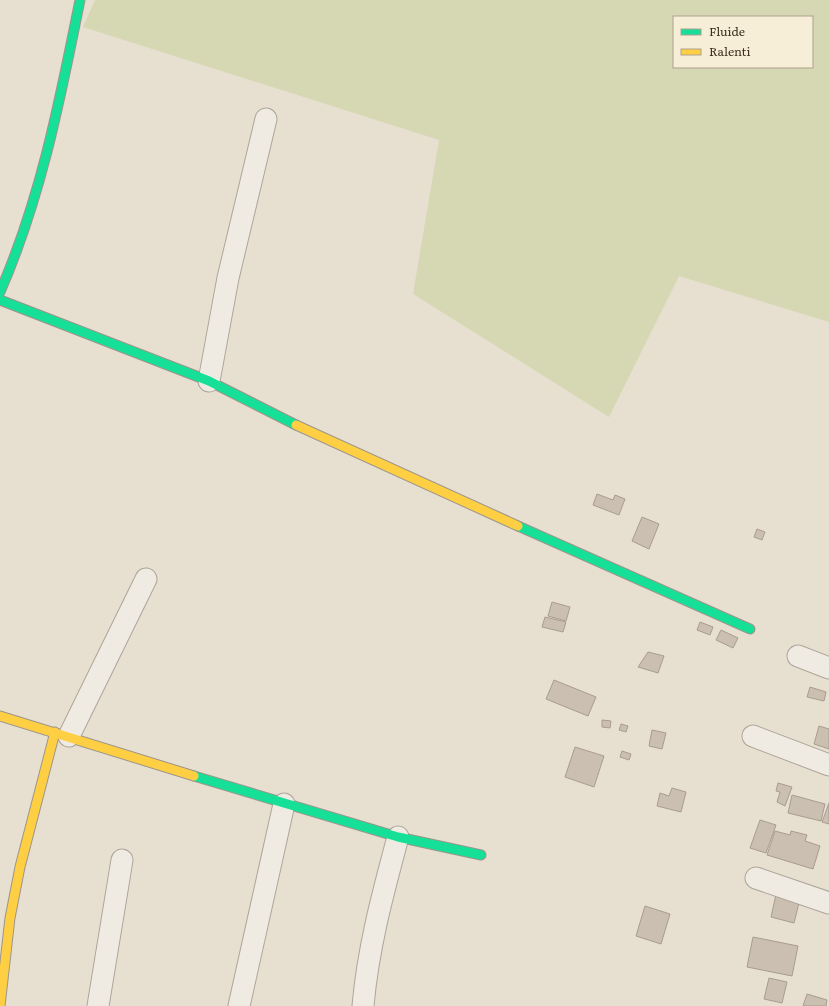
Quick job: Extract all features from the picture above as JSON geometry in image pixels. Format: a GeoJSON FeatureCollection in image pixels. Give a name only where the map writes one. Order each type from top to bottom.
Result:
{"type":"FeatureCollection","features":[{"type":"Feature","properties":{"kind":"street"},"geometry":{"type":"LineString","coordinates":[[0,292],[16,260],[41,179],[80,0]]}},
{"type":"Feature","properties":{"kind":"street"},"geometry":{"type":"LineString","coordinates":[[209,381],[228,278],[266,119]]}},
{"type":"Feature","properties":{"kind":"street"},"geometry":{"type":"LineString","coordinates":[[0,300],[209,381],[300,426],[614,570],[750,629]]}},
{"type":"Feature","properties":{"kind":"street"},"geometry":{"type":"LineString","coordinates":[[0,1006],[10,918],[20,867],[62,734],[146,579]]}},
{"type":"Feature","properties":{"kind":"street"},"geometry":{"type":"LineString","coordinates":[[798,656],[829,668]]}},
{"type":"Feature","properties":{"kind":"street"},"geometry":{"type":"LineString","coordinates":[[0,716],[284,804],[398,837],[481,856]]}},
{"type":"Feature","properties":{"kind":"street"},"geometry":{"type":"LineString","coordinates":[[754,736],[829,765]]}},
{"type":"Feature","properties":{"kind":"street"},"geometry":{"type":"LineString","coordinates":[[239,1006],[284,804]]}},
{"type":"Feature","properties":{"kind":"street"},"geometry":{"type":"LineString","coordinates":[[363,1006],[366,975],[375,925],[398,837]]}},
{"type":"Feature","properties":{"kind":"street"},"geometry":{"type":"LineString","coordinates":[[98,1006],[122,860]]}},
{"type":"Feature","properties":{"kind":"street"},"geometry":{"type":"LineString","coordinates":[[756,878],[829,903]]}},
{"type":"Feature","properties":{"kind":"green space"},"geometry":{"type":"Polygon","coordinates":[[[95,0],[829,0],[829,322],[679,276],[609,417],[413,294],[439,140],[83,27],[95,0]]]}},
{"type":"Feature","properties":{"kind":"building"},"geometry":{"type":"Polygon","coordinates":[[[597,494],[613,500],[615,495],[625,499],[619,515],[593,505],[597,494]]]}},
{"type":"Feature","properties":{"kind":"building"},"geometry":{"type":"Polygon","coordinates":[[[642,517],[659,524],[649,549],[632,541],[642,517]]]}},
{"type":"Feature","properties":{"kind":"building"},"geometry":{"type":"Polygon","coordinates":[[[757,529],[765,532],[762,540],[754,537],[757,529]]]}},
{"type":"Feature","properties":{"kind":"building"},"geometry":{"type":"Polygon","coordinates":[[[552,602],[570,607],[566,621],[548,616],[552,602]]]}},
{"type":"Feature","properties":{"kind":"building"},"geometry":{"type":"Polygon","coordinates":[[[545,617],[566,622],[563,632],[542,627],[545,617]]]}},
{"type":"Feature","properties":{"kind":"building"},"geometry":{"type":"Polygon","coordinates":[[[700,622],[713,627],[710,635],[697,630],[700,622]]]}},
{"type":"Feature","properties":{"kind":"building"},"geometry":{"type":"Polygon","coordinates":[[[721,630],[738,638],[733,648],[716,640],[721,630]]]}},
{"type":"Feature","properties":{"kind":"building"},"geometry":{"type":"Polygon","coordinates":[[[648,652],[664,656],[658,673],[638,667],[648,652]]]}},
{"type":"Feature","properties":{"kind":"building"},"geometry":{"type":"Polygon","coordinates":[[[554,680],[596,697],[588,716],[546,699],[554,680]]]}},
{"type":"Feature","properties":{"kind":"building"},"geometry":{"type":"Polygon","coordinates":[[[810,687],[826,692],[824,701],[807,697],[810,687]]]}},
{"type":"Feature","properties":{"kind":"building"},"geometry":{"type":"Polygon","coordinates":[[[602,720],[611,721],[610,728],[602,727],[602,720]]]}},
{"type":"Feature","properties":{"kind":"building"},"geometry":{"type":"Polygon","coordinates":[[[621,724],[628,726],[626,732],[619,730],[621,724]]]}},
{"type":"Feature","properties":{"kind":"building"},"geometry":{"type":"Polygon","coordinates":[[[819,726],[829,729],[829,749],[814,744],[819,726]]]}},
{"type":"Feature","properties":{"kind":"building"},"geometry":{"type":"Polygon","coordinates":[[[652,730],[666,733],[662,749],[649,746],[652,730]]]}},
{"type":"Feature","properties":{"kind":"building"},"geometry":{"type":"Polygon","coordinates":[[[575,747],[604,756],[594,787],[565,777],[575,747]]]}},
{"type":"Feature","properties":{"kind":"building"},"geometry":{"type":"Polygon","coordinates":[[[622,751],[631,754],[629,760],[620,757],[622,751]]]}},
{"type":"Feature","properties":{"kind":"building"},"geometry":{"type":"Polygon","coordinates":[[[778,783],[792,787],[785,806],[777,802],[780,792],[776,791],[778,783]]]}},
{"type":"Feature","properties":{"kind":"building"},"geometry":{"type":"Polygon","coordinates":[[[672,788],[686,792],[681,812],[657,806],[660,793],[669,796],[672,788]]]}},
{"type":"Feature","properties":{"kind":"building"},"geometry":{"type":"Polygon","coordinates":[[[792,795],[825,804],[821,821],[788,813],[792,795]]]}},
{"type":"Feature","properties":{"kind":"building"},"geometry":{"type":"Polygon","coordinates":[[[829,803],[829,824],[822,822],[829,803]]]}},
{"type":"Feature","properties":{"kind":"building"},"geometry":{"type":"Polygon","coordinates":[[[760,820],[776,825],[766,853],[750,848],[760,820]]]}},
{"type":"Feature","properties":{"kind":"building"},"geometry":{"type":"Polygon","coordinates":[[[775,831],[790,835],[791,831],[807,835],[805,841],[820,846],[813,869],[767,855],[775,831]]]}},
{"type":"Feature","properties":{"kind":"building"},"geometry":{"type":"Polygon","coordinates":[[[777,890],[801,895],[794,923],[771,917],[777,890]]]}},
{"type":"Feature","properties":{"kind":"building"},"geometry":{"type":"Polygon","coordinates":[[[645,906],[670,914],[661,944],[636,936],[645,906]]]}},
{"type":"Feature","properties":{"kind":"building"},"geometry":{"type":"Polygon","coordinates":[[[753,937],[798,946],[792,976],[747,967],[753,937]]]}},
{"type":"Feature","properties":{"kind":"building"},"geometry":{"type":"Polygon","coordinates":[[[769,978],[787,982],[782,1003],[764,999],[769,978]]]}},
{"type":"Feature","properties":{"kind":"building"},"geometry":{"type":"Polygon","coordinates":[[[807,994],[827,1000],[826,1006],[803,1006],[807,994]]]}},
{"type":"Feature","properties":{"kind":"traffic: fast"},"geometry":{"type":"LineString","coordinates":[[0,292],[27,221],[38,185],[57,112],[80,0]]}},
{"type":"Feature","properties":{"kind":"traffic: fast"},"geometry":{"type":"LineString","coordinates":[[0,300],[209,381],[296,425]]}},
{"type":"Feature","properties":{"kind":"traffic: fast"},"geometry":{"type":"LineString","coordinates":[[518,526],[750,629]]}},
{"type":"Feature","properties":{"kind":"traffic: fast"},"geometry":{"type":"LineString","coordinates":[[194,776],[398,837],[481,855]]}},
{"type":"Feature","properties":{"kind":"traffic: slow"},"geometry":{"type":"LineString","coordinates":[[296,425],[518,526]]}},
{"type":"Feature","properties":{"kind":"traffic: slow"},"geometry":{"type":"LineString","coordinates":[[0,716],[194,776]]}},
{"type":"Feature","properties":{"kind":"traffic: slow"},"geometry":{"type":"LineString","coordinates":[[0,1006],[10,918],[20,867],[55,732]]}}]}
